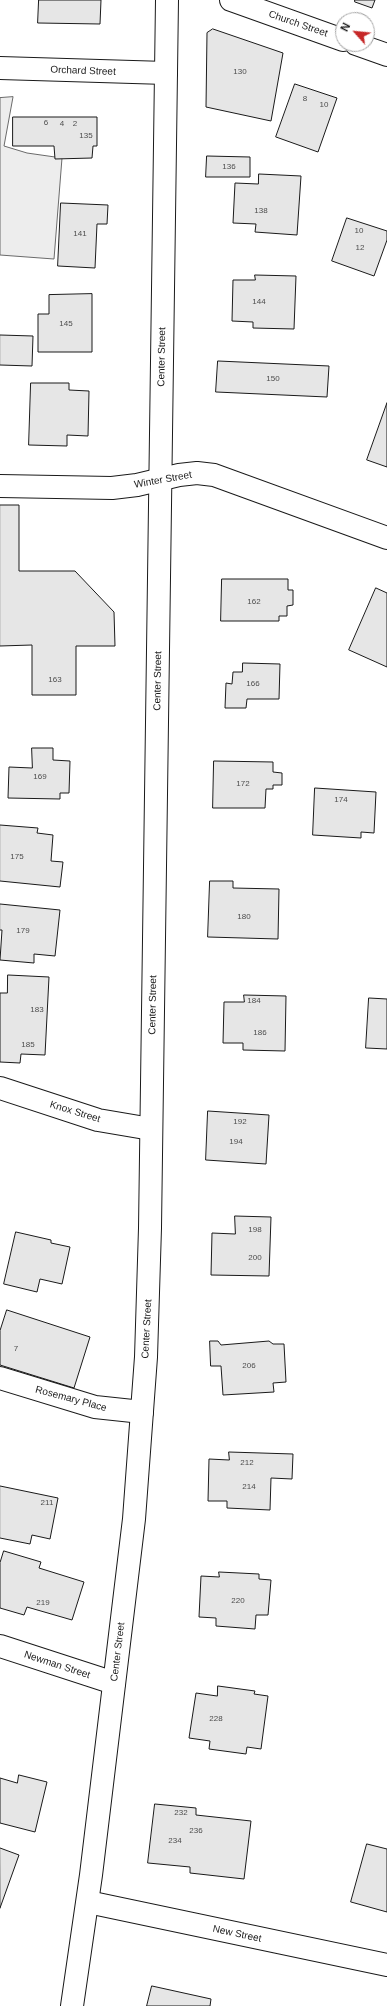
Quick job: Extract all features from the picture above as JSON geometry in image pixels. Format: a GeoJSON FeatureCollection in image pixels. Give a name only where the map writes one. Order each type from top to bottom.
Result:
{"type":"FeatureCollection","features":[{"type":"Feature","properties":{"kind":"main road","name":"Center Street"},"geometry":{"type":"LineString","coordinates":[[72,2006],[88,1902],[134,1519],[149,1289],[167,0]]}},
{"type":"Feature","properties":{"kind":"main road","name":"Church Street"},"geometry":{"type":"LineString","coordinates":[[231,0],[335,37]]}},
{"type":"Feature","properties":{"kind":"main road"},"geometry":{"type":"LineString","coordinates":[[375,51],[387,55]]}},
{"type":"Feature","properties":{"kind":"main road","name":"Orchard Street"},"geometry":{"type":"LineString","coordinates":[[0,68],[166,73]]}},
{"type":"Feature","properties":{"kind":"main road","name":"Winter Street"},"geometry":{"type":"LineString","coordinates":[[0,486],[112,488],[137,485],[179,474],[214,475],[387,538]]}},
{"type":"Feature","properties":{"kind":"main road","name":"Knox Street"},"geometry":{"type":"LineString","coordinates":[[0,1088],[98,1120],[152,1129]]}},
{"type":"Feature","properties":{"kind":"main road","name":"Rosemary Place"},"geometry":{"type":"LineString","coordinates":[[0,1378],[95,1407],[142,1412]]}},
{"type":"Feature","properties":{"kind":"main road","name":"Newman Street"},"geometry":{"type":"LineString","coordinates":[[0,1646],[114,1683]]}},
{"type":"Feature","properties":{"kind":"main road","name":"New Street"},"geometry":{"type":"LineString","coordinates":[[88,1902],[387,1966]]}},
{"type":"Feature","properties":{"kind":"shaded area"},"geometry":{"type":"Polygon","coordinates":[[[13,97],[4,146],[27,153],[62,158],[54,259],[0,255],[0,98],[13,97]]]}},
{"type":"Feature","properties":{"kind":"building"},"geometry":{"type":"Polygon","coordinates":[[[39,0],[101,0],[100,24],[38,23],[39,0]]]}},
{"type":"Feature","properties":{"kind":"building"},"geometry":{"type":"Polygon","coordinates":[[[355,0],[375,0],[372,8],[355,2],[355,0]]]}},
{"type":"Feature","properties":{"kind":"building"},"geometry":{"type":"Polygon","coordinates":[[[213,29],[283,53],[271,121],[206,107],[207,33],[213,29]]]}},
{"type":"Feature","properties":{"kind":"building"},"geometry":{"type":"Polygon","coordinates":[[[295,84],[337,98],[318,152],[276,137],[295,84]]]}},
{"type":"Feature","properties":{"kind":"building"},"geometry":{"type":"Polygon","coordinates":[[[13,117],[97,117],[97,146],[93,146],[92,158],[55,159],[54,146],[13,146],[13,117]]]}},
{"type":"Feature","properties":{"kind":"building"},"geometry":{"type":"Polygon","coordinates":[[[207,156],[250,157],[250,177],[206,177],[207,156]]]}},
{"type":"Feature","properties":{"kind":"building"},"geometry":{"type":"Polygon","coordinates":[[[259,174],[301,176],[297,235],[255,232],[256,224],[233,223],[235,183],[258,184],[259,174]]]}},
{"type":"Feature","properties":{"kind":"building"},"geometry":{"type":"Polygon","coordinates":[[[61,203],[108,205],[107,224],[97,224],[95,268],[58,266],[61,203]]]}},
{"type":"Feature","properties":{"kind":"building"},"geometry":{"type":"Polygon","coordinates":[[[347,218],[387,231],[387,240],[374,276],[332,261],[347,218]]]}},
{"type":"Feature","properties":{"kind":"building"},"geometry":{"type":"Polygon","coordinates":[[[255,275],[296,276],[294,329],[253,328],[253,322],[232,321],[233,280],[255,280],[255,275]]]}},
{"type":"Feature","properties":{"kind":"building"},"geometry":{"type":"Polygon","coordinates":[[[92,294],[92,352],[38,352],[38,314],[49,314],[49,295],[92,294]]]}},
{"type":"Feature","properties":{"kind":"building"},"geometry":{"type":"Polygon","coordinates":[[[0,335],[33,336],[32,366],[0,365],[0,335]]]}},
{"type":"Feature","properties":{"kind":"building"},"geometry":{"type":"Polygon","coordinates":[[[218,361],[329,366],[327,397],[216,392],[218,361]]]}},
{"type":"Feature","properties":{"kind":"building"},"geometry":{"type":"Polygon","coordinates":[[[31,383],[69,383],[69,390],[89,391],[88,436],[67,435],[67,446],[29,445],[31,383]]]}},
{"type":"Feature","properties":{"kind":"building"},"geometry":{"type":"Polygon","coordinates":[[[387,403],[387,467],[367,460],[387,403]]]}},
{"type":"Feature","properties":{"kind":"building"},"geometry":{"type":"Polygon","coordinates":[[[0,505],[19,505],[19,571],[75,571],[114,612],[115,646],[76,646],[76,695],[32,695],[32,645],[0,646],[0,505]]]}},
{"type":"Feature","properties":{"kind":"building"},"geometry":{"type":"Polygon","coordinates":[[[222,579],[288,579],[288,590],[293,590],[293,605],[287,606],[287,616],[279,616],[279,621],[221,621],[222,579]]]}},
{"type":"Feature","properties":{"kind":"building"},"geometry":{"type":"Polygon","coordinates":[[[376,588],[387,593],[387,667],[349,650],[376,588]]]}},
{"type":"Feature","properties":{"kind":"building"},"geometry":{"type":"Polygon","coordinates":[[[243,663],[280,664],[279,699],[247,699],[246,708],[225,708],[226,683],[232,684],[233,672],[242,672],[243,663]]]}},
{"type":"Feature","properties":{"kind":"building"},"geometry":{"type":"Polygon","coordinates":[[[32,748],[53,748],[53,760],[70,761],[69,793],[60,793],[60,799],[8,798],[9,767],[32,768],[32,748]]]}},
{"type":"Feature","properties":{"kind":"building"},"geometry":{"type":"Polygon","coordinates":[[[214,761],[273,762],[273,772],[282,773],[282,785],[273,785],[273,789],[266,789],[265,808],[213,808],[214,761]]]}},
{"type":"Feature","properties":{"kind":"building"},"geometry":{"type":"Polygon","coordinates":[[[315,788],[376,792],[374,833],[361,832],[361,838],[313,835],[315,788]]]}},
{"type":"Feature","properties":{"kind":"building"},"geometry":{"type":"Polygon","coordinates":[[[0,825],[38,828],[37,833],[53,835],[51,861],[63,862],[60,887],[0,881],[0,825]]]}},
{"type":"Feature","properties":{"kind":"building"},"geometry":{"type":"Polygon","coordinates":[[[210,881],[233,881],[233,888],[279,889],[278,939],[208,937],[210,881]]]}},
{"type":"Feature","properties":{"kind":"building"},"geometry":{"type":"Polygon","coordinates":[[[0,904],[60,910],[55,956],[34,954],[34,963],[0,960],[2,930],[0,930],[0,904]]]}},
{"type":"Feature","properties":{"kind":"building"},"geometry":{"type":"Polygon","coordinates":[[[8,975],[49,977],[45,1055],[21,1054],[20,1063],[0,1062],[0,993],[7,993],[8,975]]]}},
{"type":"Feature","properties":{"kind":"building"},"geometry":{"type":"Polygon","coordinates":[[[244,995],[286,996],[285,1051],[243,1050],[243,1043],[223,1043],[224,1002],[244,1002],[244,995]]]}},
{"type":"Feature","properties":{"kind":"building"},"geometry":{"type":"Polygon","coordinates":[[[369,998],[387,999],[387,1049],[366,1048],[369,998]]]}},
{"type":"Feature","properties":{"kind":"building"},"geometry":{"type":"Polygon","coordinates":[[[208,1111],[269,1115],[266,1164],[206,1160],[208,1111]]]}},
{"type":"Feature","properties":{"kind":"building"},"geometry":{"type":"Polygon","coordinates":[[[235,1216],[271,1217],[269,1276],[211,1275],[212,1233],[235,1234],[235,1216]]]}},
{"type":"Feature","properties":{"kind":"building"},"geometry":{"type":"Polygon","coordinates":[[[16,1232],[51,1240],[51,1243],[70,1247],[62,1284],[40,1279],[37,1292],[4,1284],[16,1232]]]}},
{"type":"Feature","properties":{"kind":"building"},"geometry":{"type":"Polygon","coordinates":[[[7,1310],[90,1337],[74,1388],[0,1365],[0,1331],[7,1310]]]}},
{"type":"Feature","properties":{"kind":"building"},"geometry":{"type":"Polygon","coordinates":[[[210,1341],[218,1341],[221,1345],[269,1341],[273,1344],[284,1344],[286,1382],[273,1383],[274,1392],[223,1395],[221,1366],[211,1366],[210,1341]]]}},
{"type":"Feature","properties":{"kind":"building"},"geometry":{"type":"Polygon","coordinates":[[[229,1452],[293,1454],[292,1479],[271,1478],[270,1510],[227,1508],[227,1501],[208,1501],[209,1459],[229,1460],[229,1452]]]}},
{"type":"Feature","properties":{"kind":"building"},"geometry":{"type":"Polygon","coordinates":[[[0,1486],[58,1498],[50,1539],[32,1535],[30,1544],[0,1538],[0,1486]]]}},
{"type":"Feature","properties":{"kind":"building"},"geometry":{"type":"Polygon","coordinates":[[[4,1551],[41,1562],[39,1568],[84,1582],[72,1620],[27,1607],[24,1615],[0,1608],[0,1563],[4,1551]]]}},
{"type":"Feature","properties":{"kind":"building"},"geometry":{"type":"Polygon","coordinates":[[[219,1572],[259,1574],[259,1579],[271,1580],[268,1615],[256,1615],[255,1629],[216,1626],[216,1618],[199,1617],[201,1576],[219,1577],[219,1572]]]}},
{"type":"Feature","properties":{"kind":"building"},"geometry":{"type":"Polygon","coordinates":[[[218,1686],[255,1691],[254,1694],[268,1696],[261,1749],[247,1747],[246,1754],[209,1749],[210,1741],[189,1738],[196,1693],[217,1696],[218,1686]]]}},
{"type":"Feature","properties":{"kind":"building"},"geometry":{"type":"Polygon","coordinates":[[[19,1775],[47,1782],[35,1832],[0,1823],[0,1778],[17,1783],[19,1775]]]}},
{"type":"Feature","properties":{"kind":"building"},"geometry":{"type":"Polygon","coordinates":[[[155,1804],[196,1808],[196,1815],[251,1821],[244,1879],[190,1873],[190,1867],[148,1863],[155,1804]]]}},
{"type":"Feature","properties":{"kind":"building"},"geometry":{"type":"Polygon","coordinates":[[[367,1844],[387,1849],[387,1912],[351,1902],[367,1844]]]}},
{"type":"Feature","properties":{"kind":"building"},"geometry":{"type":"Polygon","coordinates":[[[0,1848],[19,1855],[0,1908],[0,1848]]]}},
{"type":"Feature","properties":{"kind":"building"},"geometry":{"type":"Polygon","coordinates":[[[152,1986],[211,1999],[210,2006],[147,2006],[152,1986]]]}}]}
